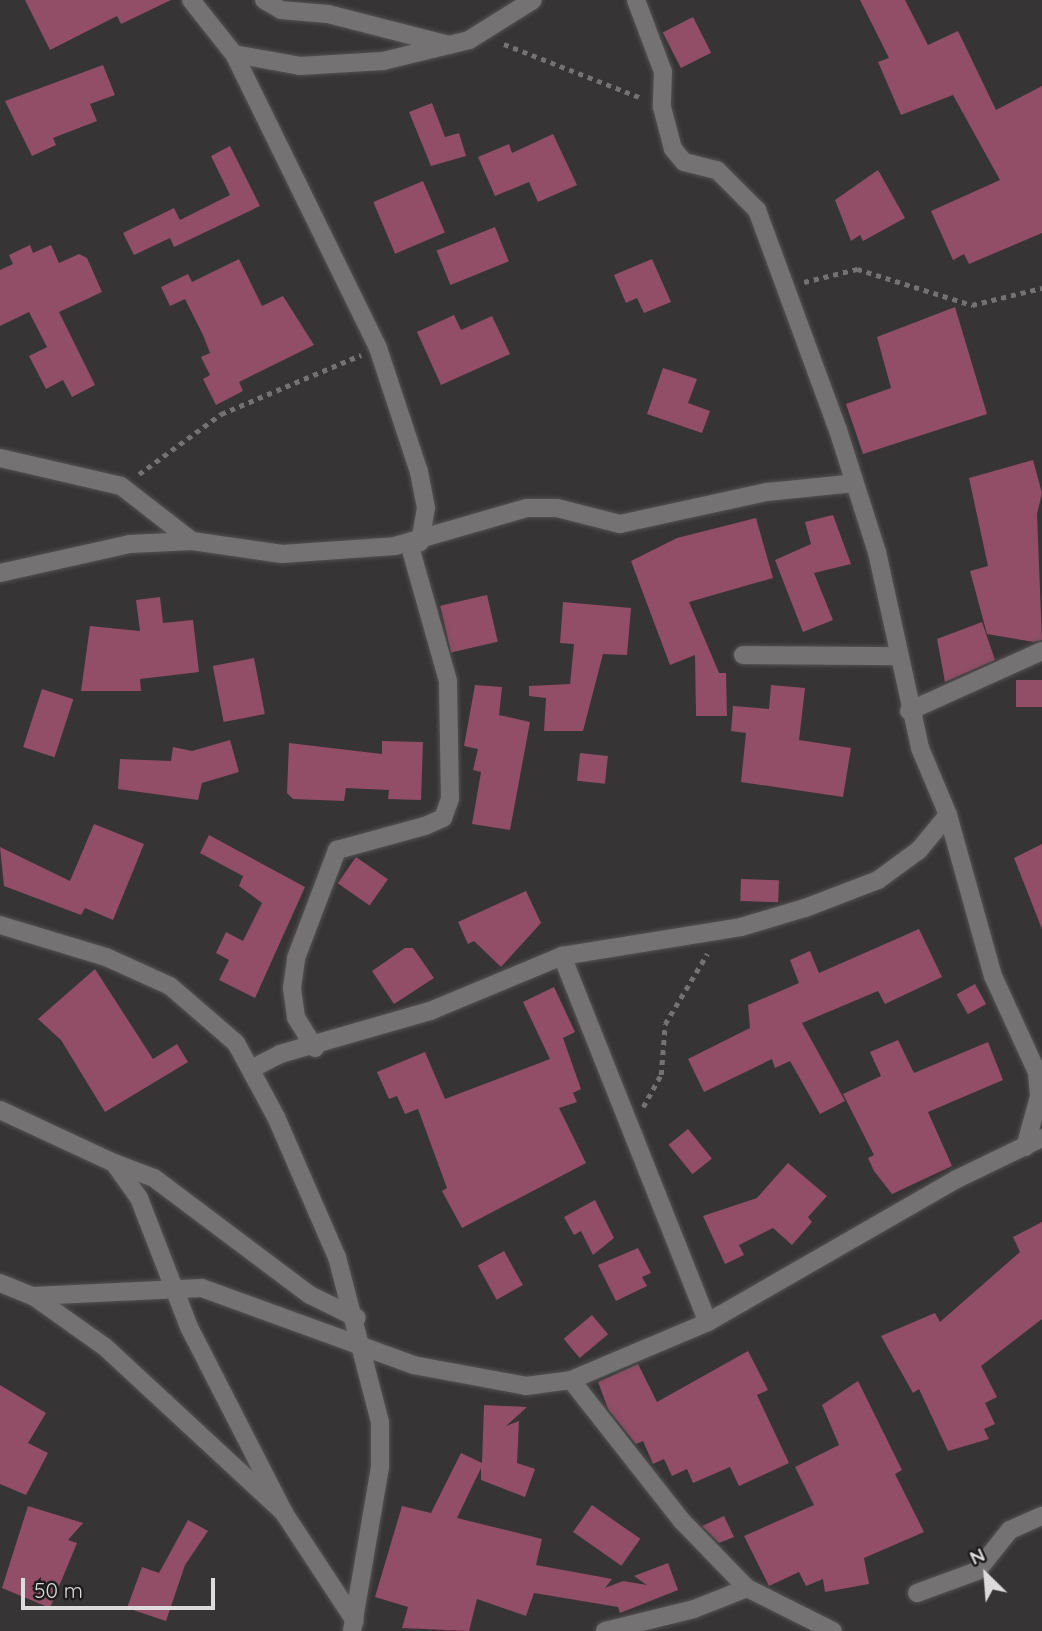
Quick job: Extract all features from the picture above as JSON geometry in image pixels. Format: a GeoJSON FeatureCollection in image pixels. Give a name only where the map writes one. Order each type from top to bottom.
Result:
{"type":"FeatureCollection","features":[{"type":"Feature","properties":{"kind":"street"},"geometry":{"type":"LineString","coordinates":[[191,0],[234,54],[378,348],[419,472],[426,508],[415,542],[449,681],[450,799],[443,818],[425,826],[337,850],[296,958],[292,988],[296,1017],[315,1048]]}},
{"type":"Feature","properties":{"kind":"street"},"geometry":{"type":"LineString","coordinates":[[264,0],[281,10],[328,14],[452,46]]}},
{"type":"Feature","properties":{"kind":"street"},"geometry":{"type":"LineString","coordinates":[[234,54],[300,66],[383,61],[452,46],[479,36],[533,0]]}},
{"type":"Feature","properties":{"kind":"street"},"geometry":{"type":"LineString","coordinates":[[636,0],[663,72],[662,107],[673,149],[684,162],[717,170],[757,210],[855,483],[909,710],[948,815],[993,976],[1037,1072],[1039,1097],[1026,1147]]}},
{"type":"Feature","properties":{"kind":"street"},"geometry":{"type":"LineString","coordinates":[[0,458],[121,486],[192,541]]}},
{"type":"Feature","properties":{"kind":"street"},"geometry":{"type":"LineString","coordinates":[[0,573],[72,552],[192,541],[282,554],[415,542],[527,508],[557,508],[620,524],[767,492],[855,483]]}},
{"type":"Feature","properties":{"kind":"street"},"geometry":{"type":"LineString","coordinates":[[909,710],[1042,651]]}},
{"type":"Feature","properties":{"kind":"street"},"geometry":{"type":"LineString","coordinates":[[743,654],[898,656]]}},
{"type":"Feature","properties":{"kind":"street"},"geometry":{"type":"LineString","coordinates":[[251,1069],[280,1054],[315,1048],[430,1011],[562,956],[724,929],[805,908],[878,880],[919,850],[948,815]]}},
{"type":"Feature","properties":{"kind":"street"},"geometry":{"type":"LineString","coordinates":[[0,925],[106,957],[170,986],[236,1043],[251,1069],[303,1175],[357,1318],[380,1422],[380,1467],[354,1626]]}},
{"type":"Feature","properties":{"kind":"street"},"geometry":{"type":"LineString","coordinates":[[562,956],[708,1322]]}},
{"type":"Feature","properties":{"kind":"street"},"geometry":{"type":"LineString","coordinates":[[0,1110],[114,1163],[154,1178],[310,1295],[357,1318]]}},
{"type":"Feature","properties":{"kind":"street"},"geometry":{"type":"LineString","coordinates":[[33,1296],[174,1289],[228,1294],[362,1349],[526,1386],[570,1380],[708,1322],[1042,1138]]}},
{"type":"Feature","properties":{"kind":"street"},"geometry":{"type":"LineString","coordinates":[[114,1163],[155,1229],[174,1289],[284,1513],[354,1626]]}},
{"type":"Feature","properties":{"kind":"street"},"geometry":{"type":"LineString","coordinates":[[0,1283],[33,1296],[105,1347],[284,1513]]}},
{"type":"Feature","properties":{"kind":"street"},"geometry":{"type":"LineString","coordinates":[[570,1380],[681,1520],[747,1588],[833,1631]]}},
{"type":"Feature","properties":{"kind":"street"},"geometry":{"type":"LineString","coordinates":[[917,1593],[977,1571],[1010,1530],[1042,1516]]}},
{"type":"Feature","properties":{"kind":"street"},"geometry":{"type":"LineString","coordinates":[[605,1631],[695,1609],[747,1588]]}},
{"type":"Feature","properties":{"kind":"path"},"geometry":{"type":"LineString","coordinates":[[479,36],[662,107]]}},
{"type":"Feature","properties":{"kind":"path"},"geometry":{"type":"LineString","coordinates":[[785,287],[857,269],[972,305],[1042,288]]}},
{"type":"Feature","properties":{"kind":"path"},"geometry":{"type":"LineString","coordinates":[[121,486],[221,414],[378,348]]}},
{"type":"Feature","properties":{"kind":"path"},"geometry":{"type":"LineString","coordinates":[[628,1127],[661,1075],[661,1040],[670,1012],[724,929]]}},
{"type":"Feature","properties":{"kind":"building"},"geometry":{"type":"Polygon","coordinates":[[[25,0],[171,0],[121,24],[117,16],[50,50],[25,0]]]}},
{"type":"Feature","properties":{"kind":"building"},"geometry":{"type":"Polygon","coordinates":[[[860,0],[905,0],[928,45],[958,31],[996,110],[1042,86],[1042,233],[969,264],[964,254],[953,260],[931,211],[1000,180],[953,95],[901,115],[878,62],[889,58],[860,0]]]}},
{"type":"Feature","properties":{"kind":"building"},"geometry":{"type":"Polygon","coordinates":[[[693,17],[711,53],[681,68],[663,32],[693,17]]]}},
{"type":"Feature","properties":{"kind":"building"},"geometry":{"type":"Polygon","coordinates":[[[103,65],[115,95],[90,104],[97,121],[53,138],[56,145],[32,156],[5,101],[103,65]]]}},
{"type":"Feature","properties":{"kind":"building"},"geometry":{"type":"Polygon","coordinates":[[[432,103],[445,137],[459,133],[466,156],[431,166],[409,112],[432,103]]]}},
{"type":"Feature","properties":{"kind":"building"},"geometry":{"type":"Polygon","coordinates":[[[553,134],[577,185],[538,202],[529,182],[495,196],[478,157],[509,144],[512,153],[553,134]]]}},
{"type":"Feature","properties":{"kind":"building"},"geometry":{"type":"Polygon","coordinates":[[[230,146],[260,206],[174,247],[170,238],[134,255],[123,233],[174,208],[180,220],[230,195],[211,156],[230,146]]]}},
{"type":"Feature","properties":{"kind":"building"},"geometry":{"type":"Polygon","coordinates":[[[878,170],[905,218],[863,241],[860,235],[851,241],[835,200],[878,170]]]}},
{"type":"Feature","properties":{"kind":"building"},"geometry":{"type":"Polygon","coordinates":[[[423,181],[445,233],[395,254],[373,202],[423,181]]]}},
{"type":"Feature","properties":{"kind":"building"},"geometry":{"type":"Polygon","coordinates":[[[495,227],[509,261],[450,285],[437,251],[495,227]]]}},
{"type":"Feature","properties":{"kind":"building"},"geometry":{"type":"Polygon","coordinates":[[[30,245],[33,253],[51,245],[59,263],[79,254],[87,258],[102,292],[59,312],[95,385],[72,397],[63,380],[46,389],[29,356],[47,347],[29,312],[0,326],[0,270],[13,264],[9,255],[30,245]]]}},
{"type":"Feature","properties":{"kind":"building"},"geometry":{"type":"Polygon","coordinates":[[[239,259],[262,306],[283,296],[314,345],[239,382],[243,391],[216,405],[203,379],[210,375],[201,357],[210,353],[203,335],[185,299],[170,306],[161,287],[188,274],[192,282],[239,259]]]}},
{"type":"Feature","properties":{"kind":"building"},"geometry":{"type":"Polygon","coordinates":[[[652,259],[671,302],[644,313],[637,298],[626,303],[614,275],[652,259]]]}},
{"type":"Feature","properties":{"kind":"building"},"geometry":{"type":"Polygon","coordinates":[[[955,307],[987,414],[863,454],[846,404],[891,388],[877,337],[955,307]]]}},
{"type":"Feature","properties":{"kind":"building"},"geometry":{"type":"Polygon","coordinates":[[[454,315],[461,330],[492,316],[510,354],[441,385],[417,332],[454,315]]]}},
{"type":"Feature","properties":{"kind":"building"},"geometry":{"type":"Polygon","coordinates":[[[663,368],[697,379],[688,403],[710,411],[702,433],[647,414],[663,368]]]}},
{"type":"Feature","properties":{"kind":"building"},"geometry":{"type":"Polygon","coordinates":[[[1033,460],[1042,493],[1037,514],[1042,640],[1034,642],[987,634],[970,571],[988,566],[969,478],[1033,460]]]}},
{"type":"Feature","properties":{"kind":"building"},"geometry":{"type":"Polygon","coordinates":[[[833,515],[851,564],[814,573],[833,620],[803,632],[775,560],[811,544],[805,522],[833,515]]]}},
{"type":"Feature","properties":{"kind":"building"},"geometry":{"type":"Polygon","coordinates":[[[756,518],[773,578],[689,602],[719,673],[726,673],[727,716],[696,716],[695,655],[670,665],[631,561],[677,538],[756,518]]]}},
{"type":"Feature","properties":{"kind":"building"},"geometry":{"type":"Polygon","coordinates":[[[487,595],[498,642],[451,653],[440,606],[487,595]]]}},
{"type":"Feature","properties":{"kind":"building"},"geometry":{"type":"Polygon","coordinates":[[[160,597],[163,623],[193,620],[199,672],[140,679],[141,691],[81,691],[90,626],[140,631],[136,600],[160,597]]]}},
{"type":"Feature","properties":{"kind":"building"},"geometry":{"type":"Polygon","coordinates":[[[563,602],[631,608],[627,655],[603,654],[583,731],[544,731],[546,698],[529,696],[529,686],[570,684],[574,644],[560,643],[563,602]]]}},
{"type":"Feature","properties":{"kind":"building"},"geometry":{"type":"Polygon","coordinates":[[[982,622],[995,660],[945,682],[937,639],[982,622]]]}},
{"type":"Feature","properties":{"kind":"building"},"geometry":{"type":"Polygon","coordinates":[[[254,658],[265,714],[224,722],[213,666],[254,658]]]}},
{"type":"Feature","properties":{"kind":"building"},"geometry":{"type":"Polygon","coordinates":[[[1016,680],[1042,680],[1042,707],[1016,707],[1016,680]]]}},
{"type":"Feature","properties":{"kind":"building"},"geometry":{"type":"Polygon","coordinates":[[[475,685],[502,687],[499,715],[530,722],[510,830],[472,824],[481,772],[473,770],[478,749],[464,746],[475,685]]]}},
{"type":"Feature","properties":{"kind":"building"},"geometry":{"type":"Polygon","coordinates":[[[771,685],[805,688],[799,740],[851,748],[843,797],[741,782],[746,733],[731,731],[733,706],[769,709],[771,685]]]}},
{"type":"Feature","properties":{"kind":"building"},"geometry":{"type":"Polygon","coordinates":[[[42,689],[73,699],[55,757],[23,747],[42,689]]]}},
{"type":"Feature","properties":{"kind":"building"},"geometry":{"type":"Polygon","coordinates":[[[230,740],[239,772],[202,783],[198,800],[118,789],[120,759],[171,761],[173,747],[192,751],[230,740]]]}},
{"type":"Feature","properties":{"kind":"building"},"geometry":{"type":"Polygon","coordinates":[[[382,741],[423,742],[421,800],[388,799],[389,790],[346,788],[344,801],[293,799],[287,793],[289,743],[382,754],[382,741]]]}},
{"type":"Feature","properties":{"kind":"building"},"geometry":{"type":"Polygon","coordinates":[[[580,753],[608,756],[605,784],[577,781],[580,753]]]}},
{"type":"Feature","properties":{"kind":"building"},"geometry":{"type":"Polygon","coordinates":[[[94,824],[144,844],[113,920],[85,908],[81,915],[4,886],[0,847],[70,881],[94,824]]]}},
{"type":"Feature","properties":{"kind":"building"},"geometry":{"type":"Polygon","coordinates":[[[209,835],[305,887],[255,998],[219,980],[229,960],[216,953],[226,932],[243,941],[262,903],[239,886],[243,876],[200,853],[209,835]]]}},
{"type":"Feature","properties":{"kind":"building"},"geometry":{"type":"Polygon","coordinates":[[[1042,844],[1042,929],[1014,858],[1042,844]]]}},
{"type":"Feature","properties":{"kind":"building"},"geometry":{"type":"Polygon","coordinates":[[[356,857],[388,879],[370,906],[338,883],[356,857]]]}},
{"type":"Feature","properties":{"kind":"building"},"geometry":{"type":"Polygon","coordinates":[[[741,879],[779,880],[778,902],[740,901],[741,879]]]}},
{"type":"Feature","properties":{"kind":"building"},"geometry":{"type":"Polygon","coordinates":[[[526,891],[541,923],[501,967],[474,941],[468,944],[458,922],[526,891]]]}},
{"type":"Feature","properties":{"kind":"building"},"geometry":{"type":"Polygon","coordinates":[[[919,929],[942,977],[885,1004],[878,991],[802,1023],[845,1101],[820,1114],[790,1061],[775,1068],[772,1059],[704,1092],[688,1059],[750,1028],[748,1005],[799,983],[790,960],[810,951],[819,973],[919,929]]]}},
{"type":"Feature","properties":{"kind":"building"},"geometry":{"type":"Polygon","coordinates":[[[405,948],[413,948],[434,978],[394,1004],[372,971],[405,948]]]}},
{"type":"Feature","properties":{"kind":"building"},"geometry":{"type":"Polygon","coordinates":[[[95,969],[153,1059],[177,1044],[188,1062],[105,1112],[61,1040],[38,1019],[95,969]]]}},
{"type":"Feature","properties":{"kind":"building"},"geometry":{"type":"Polygon","coordinates":[[[975,984],[986,1004],[968,1014],[957,994],[975,984]]]}},
{"type":"Feature","properties":{"kind":"building"},"geometry":{"type":"Polygon","coordinates":[[[554,987],[575,1032],[563,1038],[581,1089],[573,1093],[577,1102],[559,1108],[586,1163],[462,1228],[442,1191],[447,1188],[418,1109],[405,1114],[397,1096],[389,1099],[377,1072],[425,1052],[445,1099],[550,1059],[523,1002],[554,987]]]}},
{"type":"Feature","properties":{"kind":"building"},"geometry":{"type":"Polygon","coordinates":[[[898,1040],[914,1073],[988,1042],[1003,1080],[928,1112],[952,1166],[892,1194],[874,1171],[868,1158],[874,1155],[843,1094],[881,1076],[870,1052],[898,1040]]]}},
{"type":"Feature","properties":{"kind":"building"},"geometry":{"type":"Polygon","coordinates":[[[688,1129],[712,1159],[692,1174],[669,1145],[688,1129]]]}},
{"type":"Feature","properties":{"kind":"building"},"geometry":{"type":"Polygon","coordinates":[[[788,1163],[827,1196],[808,1217],[812,1222],[792,1245],[773,1228],[739,1245],[744,1255],[725,1264],[703,1216],[757,1198],[788,1163]]]}},
{"type":"Feature","properties":{"kind":"building"},"geometry":{"type":"Polygon","coordinates":[[[595,1200],[614,1238],[593,1255],[581,1231],[574,1235],[564,1217],[595,1200]]]}},
{"type":"Feature","properties":{"kind":"building"},"geometry":{"type":"Polygon","coordinates":[[[1042,1222],[1042,1319],[981,1366],[997,1397],[985,1403],[995,1424],[984,1429],[989,1439],[948,1451],[919,1389],[913,1393],[881,1336],[935,1313],[940,1322],[1020,1252],[1013,1237],[1042,1222]]]}},
{"type":"Feature","properties":{"kind":"building"},"geometry":{"type":"Polygon","coordinates":[[[638,1248],[651,1273],[642,1277],[647,1286],[616,1301],[598,1265],[638,1248]]]}},
{"type":"Feature","properties":{"kind":"building"},"geometry":{"type":"Polygon","coordinates":[[[504,1251],[523,1285],[497,1300],[478,1266],[504,1251]]]}},
{"type":"Feature","properties":{"kind":"building"},"geometry":{"type":"Polygon","coordinates":[[[592,1315],[608,1334],[580,1358],[564,1339],[592,1315]]]}},
{"type":"Feature","properties":{"kind":"building"},"geometry":{"type":"Polygon","coordinates":[[[748,1351],[768,1390],[757,1395],[789,1463],[739,1486],[730,1467],[693,1483],[687,1469],[672,1476],[664,1459],[653,1464],[643,1441],[636,1444],[608,1409],[598,1382],[638,1364],[657,1402],[748,1351]]]}},
{"type":"Feature","properties":{"kind":"building"},"geometry":{"type":"Polygon","coordinates":[[[858,1381],[902,1470],[895,1474],[924,1532],[864,1558],[869,1584],[825,1592],[823,1579],[806,1586],[799,1572],[769,1586],[744,1536],[814,1505],[795,1467],[839,1445],[822,1405],[858,1381]]]}},
{"type":"Feature","properties":{"kind":"building"},"geometry":{"type":"Polygon","coordinates":[[[0,1385],[46,1413],[28,1443],[48,1453],[26,1495],[0,1484],[0,1385]]]}},
{"type":"Feature","properties":{"kind":"building"},"geometry":{"type":"Polygon","coordinates":[[[484,1405],[527,1407],[506,1426],[519,1421],[517,1463],[535,1469],[525,1497],[481,1480],[481,1468],[457,1518],[542,1539],[536,1565],[612,1579],[605,1588],[623,1581],[647,1585],[634,1576],[668,1563],[678,1590],[620,1613],[618,1607],[534,1593],[526,1616],[477,1599],[469,1631],[402,1628],[408,1607],[375,1597],[402,1506],[431,1513],[461,1453],[482,1463],[484,1405]]]}},
{"type":"Feature","properties":{"kind":"building"},"geometry":{"type":"Polygon","coordinates":[[[592,1505],[640,1539],[621,1566],[573,1532],[592,1505]]]}},
{"type":"Feature","properties":{"kind":"building"},"geometry":{"type":"Polygon","coordinates":[[[28,1506],[83,1523],[68,1540],[77,1543],[50,1608],[2,1588],[28,1506]]]}},
{"type":"Feature","properties":{"kind":"building"},"geometry":{"type":"Polygon","coordinates":[[[724,1516],[734,1537],[719,1543],[702,1526],[724,1516]]]}},
{"type":"Feature","properties":{"kind":"building"},"geometry":{"type":"Polygon","coordinates":[[[188,1520],[208,1531],[185,1565],[166,1621],[127,1608],[142,1567],[159,1573],[188,1520]]]}}]}
